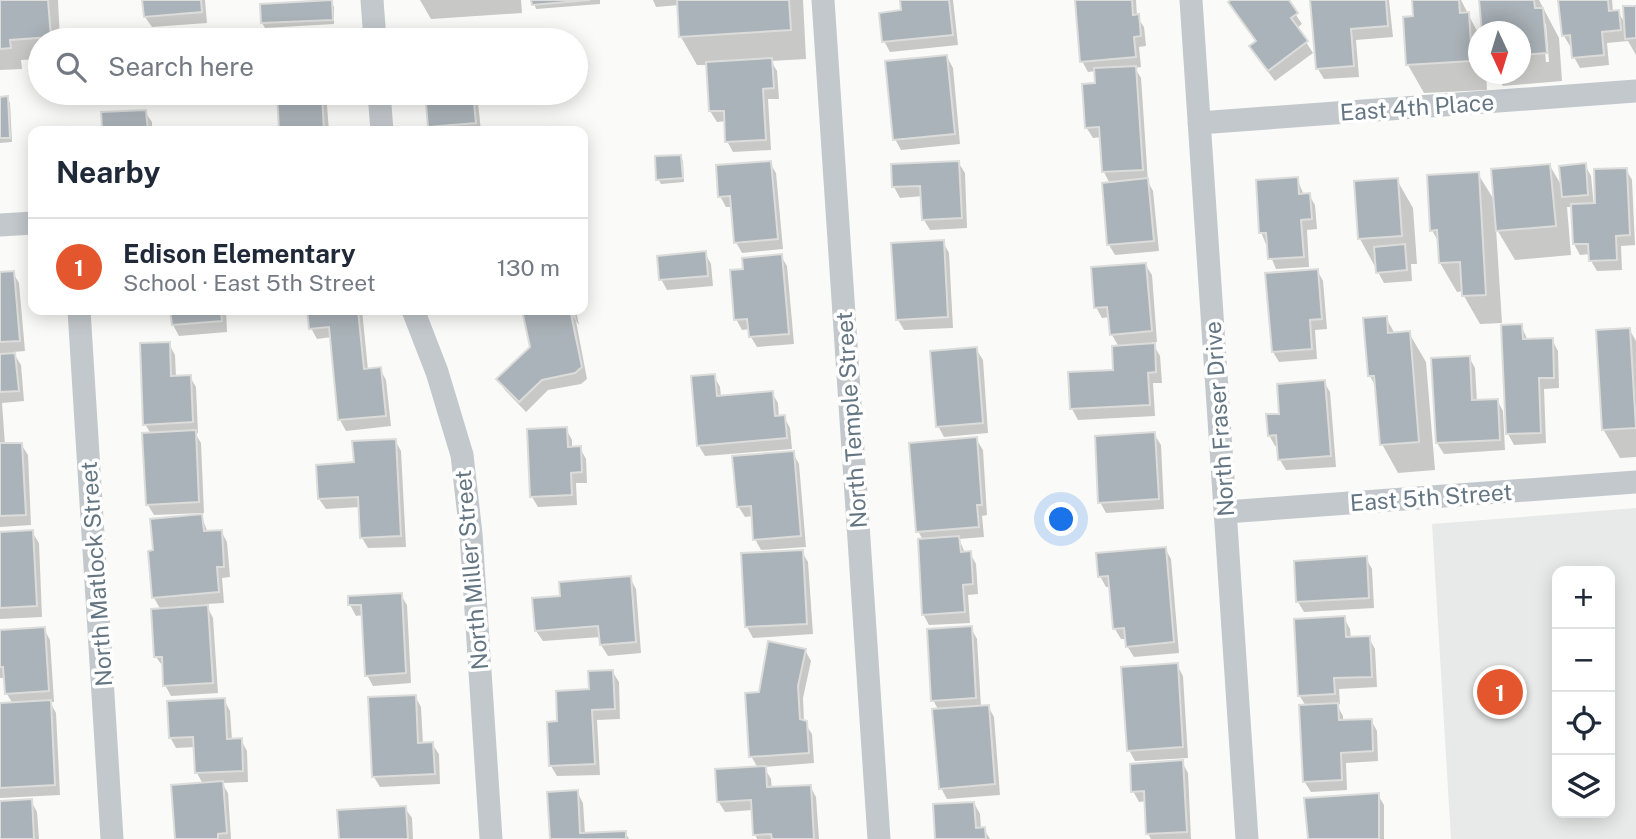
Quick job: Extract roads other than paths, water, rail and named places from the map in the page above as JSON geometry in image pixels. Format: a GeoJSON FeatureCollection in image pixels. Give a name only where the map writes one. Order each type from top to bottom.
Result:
{"type":"FeatureCollection","features":[{"type":"Feature","properties":{"kind":"street"},"geometry":{"type":"LineString","coordinates":[[372,0],[374,28]]}},
{"type":"Feature","properties":{"kind":"street","name":"North Temple Street"},"geometry":{"type":"LineString","coordinates":[[823,0],[879,839]]}},
{"type":"Feature","properties":{"kind":"street","name":"North Fraser Drive"},"geometry":{"type":"LineString","coordinates":[[1191,0],[1247,839]]}},
{"type":"Feature","properties":{"kind":"street","name":"East 4th Place"},"geometry":{"type":"LineString","coordinates":[[1199,123],[1636,91]]}},
{"type":"Feature","properties":{"kind":"street"},"geometry":{"type":"LineString","coordinates":[[380,105],[382,126]]}},
{"type":"Feature","properties":{"kind":"street"},"geometry":{"type":"LineString","coordinates":[[0,225],[28,223]]}},
{"type":"Feature","properties":{"kind":"street","name":"North Matlock Street"},"geometry":{"type":"LineString","coordinates":[[79,315],[112,839]]}},
{"type":"Feature","properties":{"kind":"street","name":"North Miller Street"},"geometry":{"type":"LineString","coordinates":[[415,315],[437,372],[461,455],[471,534],[491,839]]}},
{"type":"Feature","properties":{"kind":"street","name":"East 5th Street"},"geometry":{"type":"LineString","coordinates":[[1226,512],[1636,482]]}},
{"type":"Feature","properties":{"kind":"place","name":"Edison Elementary"},"geometry":{"type":"Point","coordinates":[1500,692]}}]}
